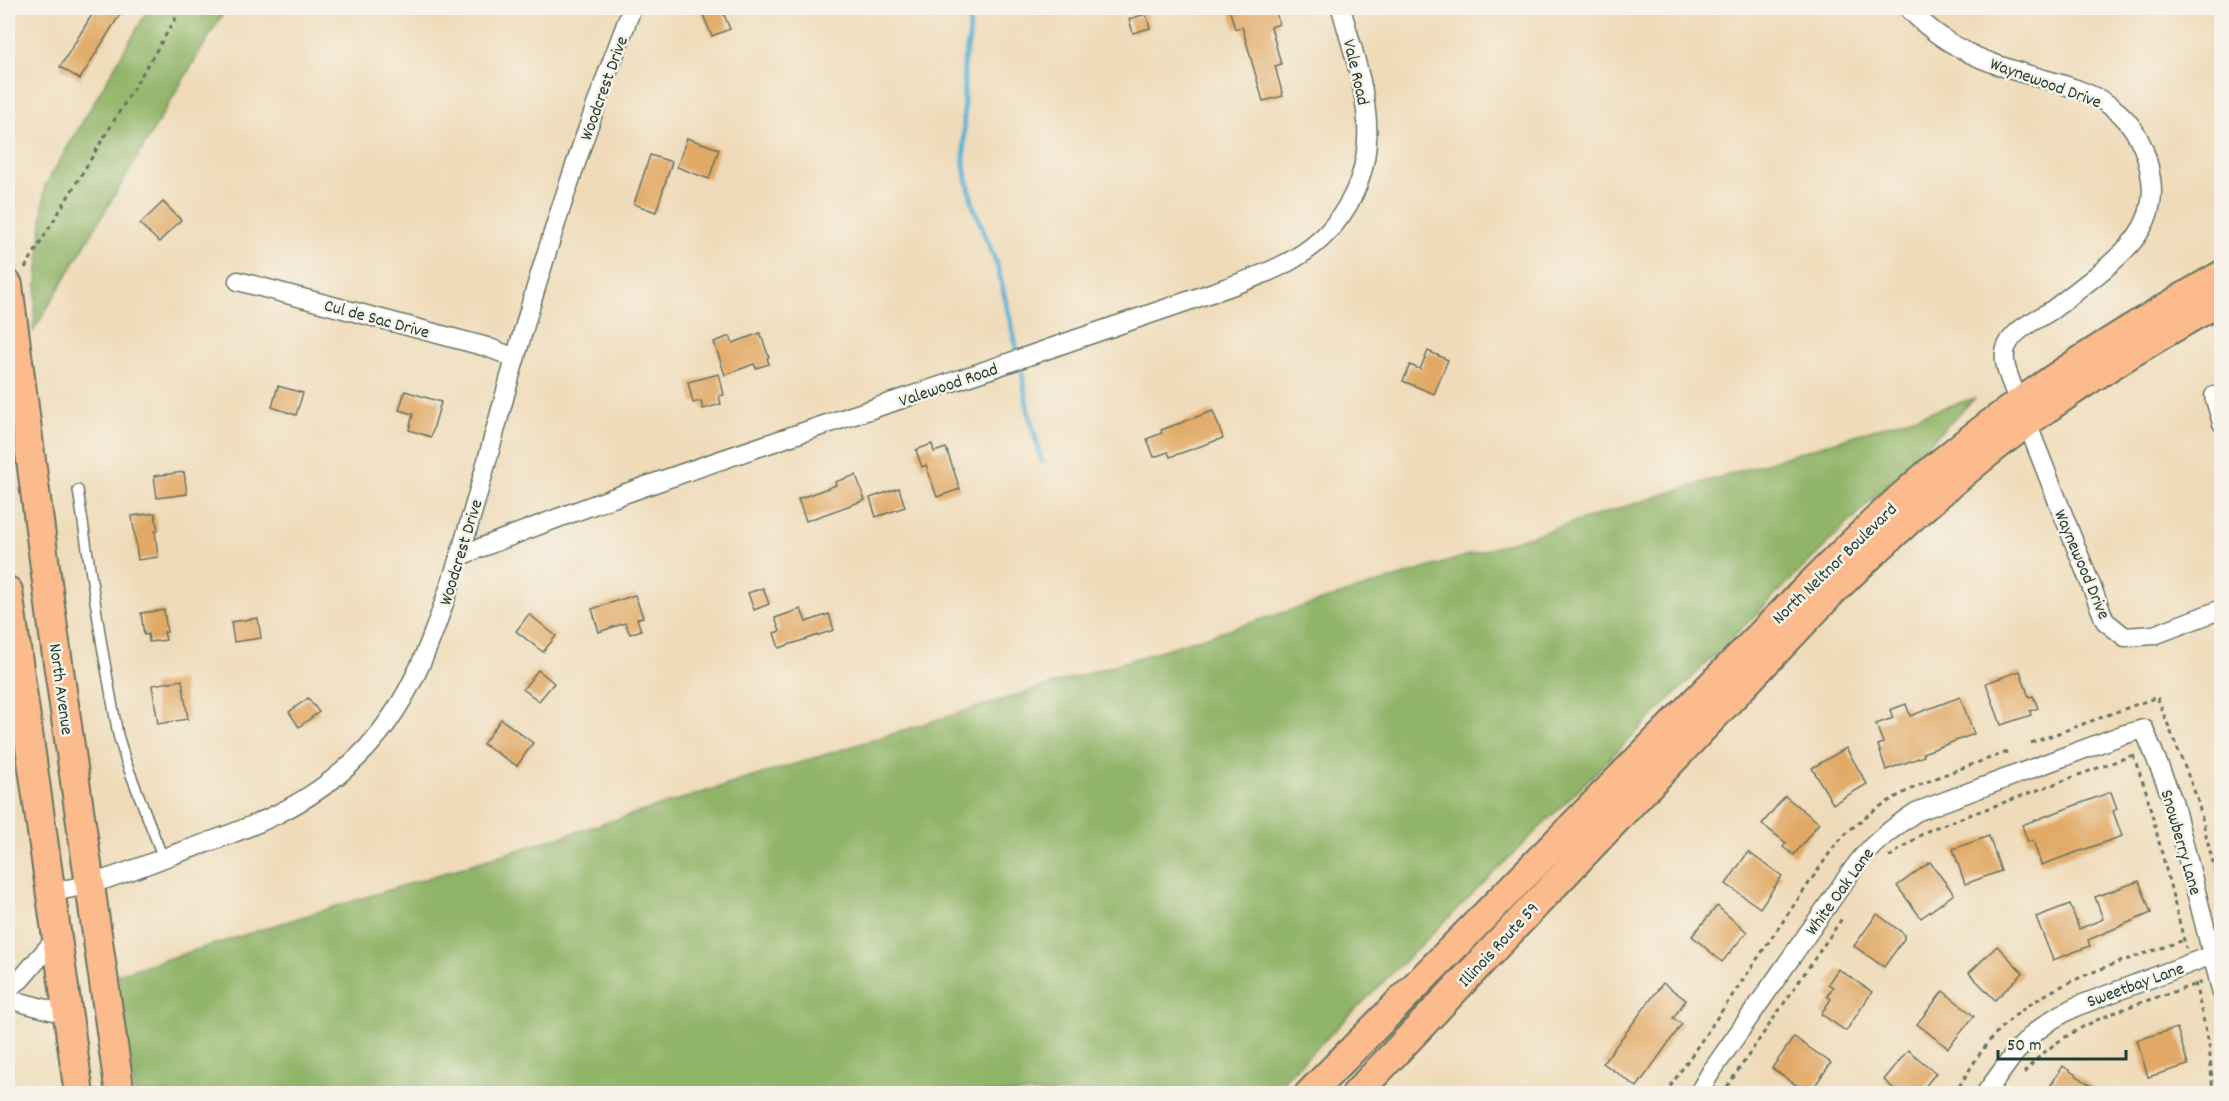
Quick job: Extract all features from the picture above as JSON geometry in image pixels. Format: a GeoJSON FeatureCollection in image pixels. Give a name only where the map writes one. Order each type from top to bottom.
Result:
{"type":"FeatureCollection","features":[{"type":"Feature","properties":{"kind":"main road","name":"North Avenue"},"geometry":{"type":"LineString","coordinates":[[16,277],[53,628],[120,1094]]}},
{"type":"Feature","properties":{"kind":"main road","name":"North Neltnor Boulevard"},"geometry":{"type":"LineString","coordinates":[[1492,906],[1855,540],[1938,466],[2023,413],[2133,352],[2220,289]]}},
{"type":"Feature","properties":{"kind":"main road","name":"North Neltnor Boulevard"},"geometry":{"type":"LineString","coordinates":[[1640,794],[1833,591],[2023,413]]}},
{"type":"Feature","properties":{"kind":"main road"},"geometry":{"type":"LineString","coordinates":[[8,591],[79,1094]]}},
{"type":"Feature","properties":{"kind":"main road","name":"Illinois Route 59"},"geometry":{"type":"LineString","coordinates":[[1356,1094],[1640,794]]}},
{"type":"Feature","properties":{"kind":"main road","name":"Illinois Route 59"},"geometry":{"type":"LineString","coordinates":[[1309,1094],[1492,906]]}},
{"type":"Feature","properties":{"kind":"street","name":"Woodcrest Drive"},"geometry":{"type":"LineString","coordinates":[[51,892],[90,884],[243,830],[290,809],[330,782],[358,757],[395,713],[419,669],[436,628],[460,556],[515,358],[576,164],[632,8]]}},
{"type":"Feature","properties":{"kind":"street","name":"Vale Road"},"geometry":{"type":"LineString","coordinates":[[1341,8],[1364,92],[1368,137]]}},
{"type":"Feature","properties":{"kind":"street","name":"Waynewood Drive"},"geometry":{"type":"LineString","coordinates":[[1908,8],[1934,33],[1968,53],[2011,70],[2053,80],[2101,98],[2116,109],[2129,125],[2146,155],[2153,189],[2151,209],[2144,227],[2132,243],[2111,263],[2052,310],[2021,329],[2007,346],[2004,360],[2105,621],[2125,637],[2154,635],[2222,609]]}},
{"type":"Feature","properties":{"kind":"street","name":"Valewood Road"},"geometry":{"type":"LineString","coordinates":[[460,556],[564,515],[1254,278],[1309,250],[1335,225],[1356,192],[1368,137]]}},
{"type":"Feature","properties":{"kind":"street","name":"Cul de Sac Drive"},"geometry":{"type":"LineString","coordinates":[[238,281],[488,347],[515,358]]}},
{"type":"Feature","properties":{"kind":"street"},"geometry":{"type":"LineString","coordinates":[[2214,396],[2222,423]]}},
{"type":"Feature","properties":{"kind":"street","name":"Snowberry Lane"},"geometry":{"type":"LineString","coordinates":[[2144,729],[2172,801],[2222,993]]}},
{"type":"Feature","properties":{"kind":"street","name":"White Oak Lane"},"geometry":{"type":"LineString","coordinates":[[1698,1094],[1852,869],[1867,849],[1890,829],[1916,812],[2122,735],[2144,729]]}},
{"type":"Feature","properties":{"kind":"street"},"geometry":{"type":"LineString","coordinates":[[8,988],[21,979],[57,937]]}},
{"type":"Feature","properties":{"kind":"street","name":"Sweetbay Lane"},"geometry":{"type":"LineString","coordinates":[[1985,1094],[2015,1053],[2034,1033],[2053,1019],[2075,1006],[2212,955]]}},
{"type":"Feature","properties":{"kind":"street"},"geometry":{"type":"LineString","coordinates":[[8,999],[69,1015]]}},
{"type":"Feature","properties":{"kind":"lane"},"geometry":{"type":"LineString","coordinates":[[78,490],[118,735],[163,858]]}},
{"type":"Feature","properties":{"kind":"path"},"geometry":{"type":"LineString","coordinates":[[16,277],[182,8]]}},
{"type":"Feature","properties":{"kind":"path"},"geometry":{"type":"LineString","coordinates":[[2214,8],[2222,39]]}},
{"type":"Feature","properties":{"kind":"path"},"geometry":{"type":"LineString","coordinates":[[1887,859],[1934,828],[2152,748]]}},
{"type":"Feature","properties":{"kind":"path"},"geometry":{"type":"LineString","coordinates":[[2133,755],[2146,791],[2186,950]]}},
{"type":"Feature","properties":{"kind":"path"},"geometry":{"type":"LineString","coordinates":[[1722,1094],[1843,917]]}},
{"type":"Feature","properties":{"kind":"path"},"geometry":{"type":"LineString","coordinates":[[2020,1078],[2039,1056],[2083,1026],[2204,982]]}},
{"type":"Feature","properties":{"kind":"path"},"geometry":{"type":"LineString","coordinates":[[2195,985],[2209,1044],[2213,1094]]}},
{"type":"Feature","properties":{"kind":"green space"},"geometry":{"type":"Polygon","coordinates":[[[149,8],[226,8],[33,332],[45,186],[149,8]]]}},
{"type":"Feature","properties":{"kind":"green space"},"geometry":{"type":"Polygon","coordinates":[[[1975,398],[1271,1093],[134,1093],[118,974],[1975,398]]]}},
{"type":"Feature","properties":{"kind":"building"},"geometry":{"type":"Polygon","coordinates":[[[96,8],[124,8],[80,79],[60,67],[96,8]]]}},
{"type":"Feature","properties":{"kind":"building"},"geometry":{"type":"Polygon","coordinates":[[[700,8],[715,8],[717,12],[722,10],[730,29],[712,36],[700,8]]]}},
{"type":"Feature","properties":{"kind":"building"},"geometry":{"type":"Polygon","coordinates":[[[1229,8],[1275,8],[1279,24],[1271,27],[1281,64],[1275,66],[1283,96],[1263,101],[1242,27],[1235,29],[1229,8]]]}},
{"type":"Feature","properties":{"kind":"building"},"geometry":{"type":"Polygon","coordinates":[[[1146,14],[1150,28],[1133,33],[1129,19],[1146,14]]]}},
{"type":"Feature","properties":{"kind":"building"},"geometry":{"type":"Polygon","coordinates":[[[687,138],[719,149],[709,179],[677,167],[687,138]]]}},
{"type":"Feature","properties":{"kind":"building"},"geometry":{"type":"Polygon","coordinates":[[[650,155],[672,162],[656,212],[634,204],[650,155]]]}},
{"type":"Feature","properties":{"kind":"building"},"geometry":{"type":"Polygon","coordinates":[[[163,202],[181,220],[159,242],[140,224],[163,202]]]}},
{"type":"Feature","properties":{"kind":"building"},"geometry":{"type":"Polygon","coordinates":[[[760,333],[769,357],[767,358],[769,364],[756,368],[754,364],[725,375],[714,342],[730,336],[733,343],[760,333]]]}},
{"type":"Feature","properties":{"kind":"building"},"geometry":{"type":"Polygon","coordinates":[[[1428,351],[1448,360],[1434,394],[1403,381],[1410,365],[1420,369],[1428,351]]]}},
{"type":"Feature","properties":{"kind":"building"},"geometry":{"type":"Polygon","coordinates":[[[719,374],[724,395],[719,396],[721,404],[703,409],[701,401],[693,403],[688,382],[719,374]]]}},
{"type":"Feature","properties":{"kind":"building"},"geometry":{"type":"Polygon","coordinates":[[[278,386],[303,393],[296,415],[272,407],[278,386]]]}},
{"type":"Feature","properties":{"kind":"building"},"geometry":{"type":"Polygon","coordinates":[[[405,391],[441,402],[431,437],[409,430],[413,414],[399,410],[405,391]]]}},
{"type":"Feature","properties":{"kind":"building"},"geometry":{"type":"Polygon","coordinates":[[[1213,411],[1223,438],[1170,457],[1168,452],[1154,457],[1147,439],[1162,433],[1161,430],[1213,411]]]}},
{"type":"Feature","properties":{"kind":"building"},"geometry":{"type":"Polygon","coordinates":[[[932,444],[934,452],[946,448],[960,489],[937,497],[926,465],[922,467],[916,450],[932,444]]]}},
{"type":"Feature","properties":{"kind":"building"},"geometry":{"type":"Polygon","coordinates":[[[184,472],[187,494],[157,498],[154,476],[184,472]]]}},
{"type":"Feature","properties":{"kind":"building"},"geometry":{"type":"Polygon","coordinates":[[[856,475],[865,500],[806,521],[798,499],[856,475]]]}},
{"type":"Feature","properties":{"kind":"building"},"geometry":{"type":"Polygon","coordinates":[[[899,488],[905,507],[876,517],[870,498],[899,488]]]}},
{"type":"Feature","properties":{"kind":"building"},"geometry":{"type":"Polygon","coordinates":[[[155,513],[158,557],[138,560],[132,516],[155,513]]]}},
{"type":"Feature","properties":{"kind":"building"},"geometry":{"type":"Polygon","coordinates":[[[763,588],[769,604],[754,610],[748,593],[763,588]]]}},
{"type":"Feature","properties":{"kind":"building"},"geometry":{"type":"Polygon","coordinates":[[[635,595],[643,617],[637,619],[641,630],[630,634],[625,623],[599,632],[592,609],[635,595]]]}},
{"type":"Feature","properties":{"kind":"building"},"geometry":{"type":"Polygon","coordinates":[[[801,609],[806,622],[829,614],[834,630],[779,648],[774,633],[780,631],[775,618],[801,609]]]}},
{"type":"Feature","properties":{"kind":"building"},"geometry":{"type":"Polygon","coordinates":[[[164,610],[166,640],[149,642],[148,634],[144,635],[141,613],[164,610]]]}},
{"type":"Feature","properties":{"kind":"building"},"geometry":{"type":"Polygon","coordinates":[[[529,614],[556,636],[543,652],[516,631],[529,614]]]}},
{"type":"Feature","properties":{"kind":"building"},"geometry":{"type":"Polygon","coordinates":[[[258,618],[261,638],[234,642],[231,622],[258,618]]]}},
{"type":"Feature","properties":{"kind":"building"},"geometry":{"type":"Polygon","coordinates":[[[538,670],[554,683],[539,701],[523,689],[538,670]]]}},
{"type":"Feature","properties":{"kind":"building"},"geometry":{"type":"Polygon","coordinates":[[[2020,671],[2029,697],[2033,696],[2038,708],[2030,711],[2031,715],[2001,725],[1986,683],[2020,671]]]}},
{"type":"Feature","properties":{"kind":"building"},"geometry":{"type":"Polygon","coordinates":[[[182,680],[188,719],[158,724],[152,685],[182,680]]]}},
{"type":"Feature","properties":{"kind":"building"},"geometry":{"type":"Polygon","coordinates":[[[1960,697],[1974,734],[1886,770],[1878,745],[1883,743],[1876,724],[1893,718],[1890,710],[1906,704],[1910,716],[1960,697]]]}},
{"type":"Feature","properties":{"kind":"building"},"geometry":{"type":"Polygon","coordinates":[[[308,698],[319,712],[299,727],[289,712],[308,698]]]}},
{"type":"Feature","properties":{"kind":"building"},"geometry":{"type":"Polygon","coordinates":[[[501,719],[533,743],[517,766],[483,744],[501,719]]]}},
{"type":"Feature","properties":{"kind":"building"},"geometry":{"type":"Polygon","coordinates":[[[1846,748],[1867,784],[1833,804],[1812,768],[1846,748]]]}},
{"type":"Feature","properties":{"kind":"building"},"geometry":{"type":"Polygon","coordinates":[[[2111,792],[2117,809],[2113,811],[2122,836],[2041,865],[2033,840],[2028,842],[2022,825],[2111,792]]]}},
{"type":"Feature","properties":{"kind":"building"},"geometry":{"type":"Polygon","coordinates":[[[1785,796],[1819,823],[1794,855],[1783,847],[1786,843],[1762,824],[1785,796]]]}},
{"type":"Feature","properties":{"kind":"building"},"geometry":{"type":"Polygon","coordinates":[[[1989,836],[2001,871],[1965,884],[1953,849],[1989,836]]]}},
{"type":"Feature","properties":{"kind":"building"},"geometry":{"type":"Polygon","coordinates":[[[1748,852],[1782,876],[1760,908],[1726,884],[1748,852]]]}},
{"type":"Feature","properties":{"kind":"building"},"geometry":{"type":"Polygon","coordinates":[[[1930,862],[1954,894],[1921,918],[1897,886],[1930,862]]]}},
{"type":"Feature","properties":{"kind":"building"},"geometry":{"type":"Polygon","coordinates":[[[2139,881],[2151,913],[2088,940],[2090,946],[2053,960],[2036,917],[2070,904],[2079,929],[2103,919],[2095,897],[2139,881]]]}},
{"type":"Feature","properties":{"kind":"building"},"geometry":{"type":"Polygon","coordinates":[[[1717,906],[1747,932],[1722,962],[1692,936],[1717,906]]]}},
{"type":"Feature","properties":{"kind":"building"},"geometry":{"type":"Polygon","coordinates":[[[1877,914],[1904,934],[1904,939],[1884,967],[1854,946],[1877,914]]]}},
{"type":"Feature","properties":{"kind":"building"},"geometry":{"type":"Polygon","coordinates":[[[1997,946],[2023,973],[1995,1000],[1969,973],[1997,946]]]}},
{"type":"Feature","properties":{"kind":"building"},"geometry":{"type":"Polygon","coordinates":[[[1838,969],[1872,992],[1846,1031],[1821,1014],[1831,999],[1827,996],[1833,987],[1828,984],[1838,969]]]}},
{"type":"Feature","properties":{"kind":"building"},"geometry":{"type":"Polygon","coordinates":[[[1663,983],[1686,1000],[1673,1018],[1682,1024],[1637,1087],[1603,1063],[1663,983]]]}},
{"type":"Feature","properties":{"kind":"building"},"geometry":{"type":"Polygon","coordinates":[[[1943,991],[1974,1016],[1948,1048],[1917,1024],[1943,991]]]}},
{"type":"Feature","properties":{"kind":"building"},"geometry":{"type":"Polygon","coordinates":[[[2177,1028],[2188,1065],[2148,1077],[2137,1040],[2177,1028]]]}},
{"type":"Feature","properties":{"kind":"building"},"geometry":{"type":"Polygon","coordinates":[[[1794,1037],[1831,1063],[1809,1094],[1772,1068],[1794,1037]]]}},
{"type":"Feature","properties":{"kind":"building"},"geometry":{"type":"Polygon","coordinates":[[[1908,1050],[1936,1073],[1919,1094],[1900,1094],[1884,1080],[1908,1050]]]}},
{"type":"Feature","properties":{"kind":"building"},"geometry":{"type":"Polygon","coordinates":[[[2063,1066],[2103,1094],[2045,1094],[2063,1066]]]}},
{"type":"Feature","properties":{"kind":"waterway"},"geometry":{"type":"LineString","coordinates":[[971,8],[969,40],[964,60],[964,166],[973,205],[998,268],[1018,354]]}},
{"type":"Feature","properties":{"kind":"waterway"},"geometry":{"type":"LineString","coordinates":[[1022,373],[1028,410],[1042,462]]}}]}
